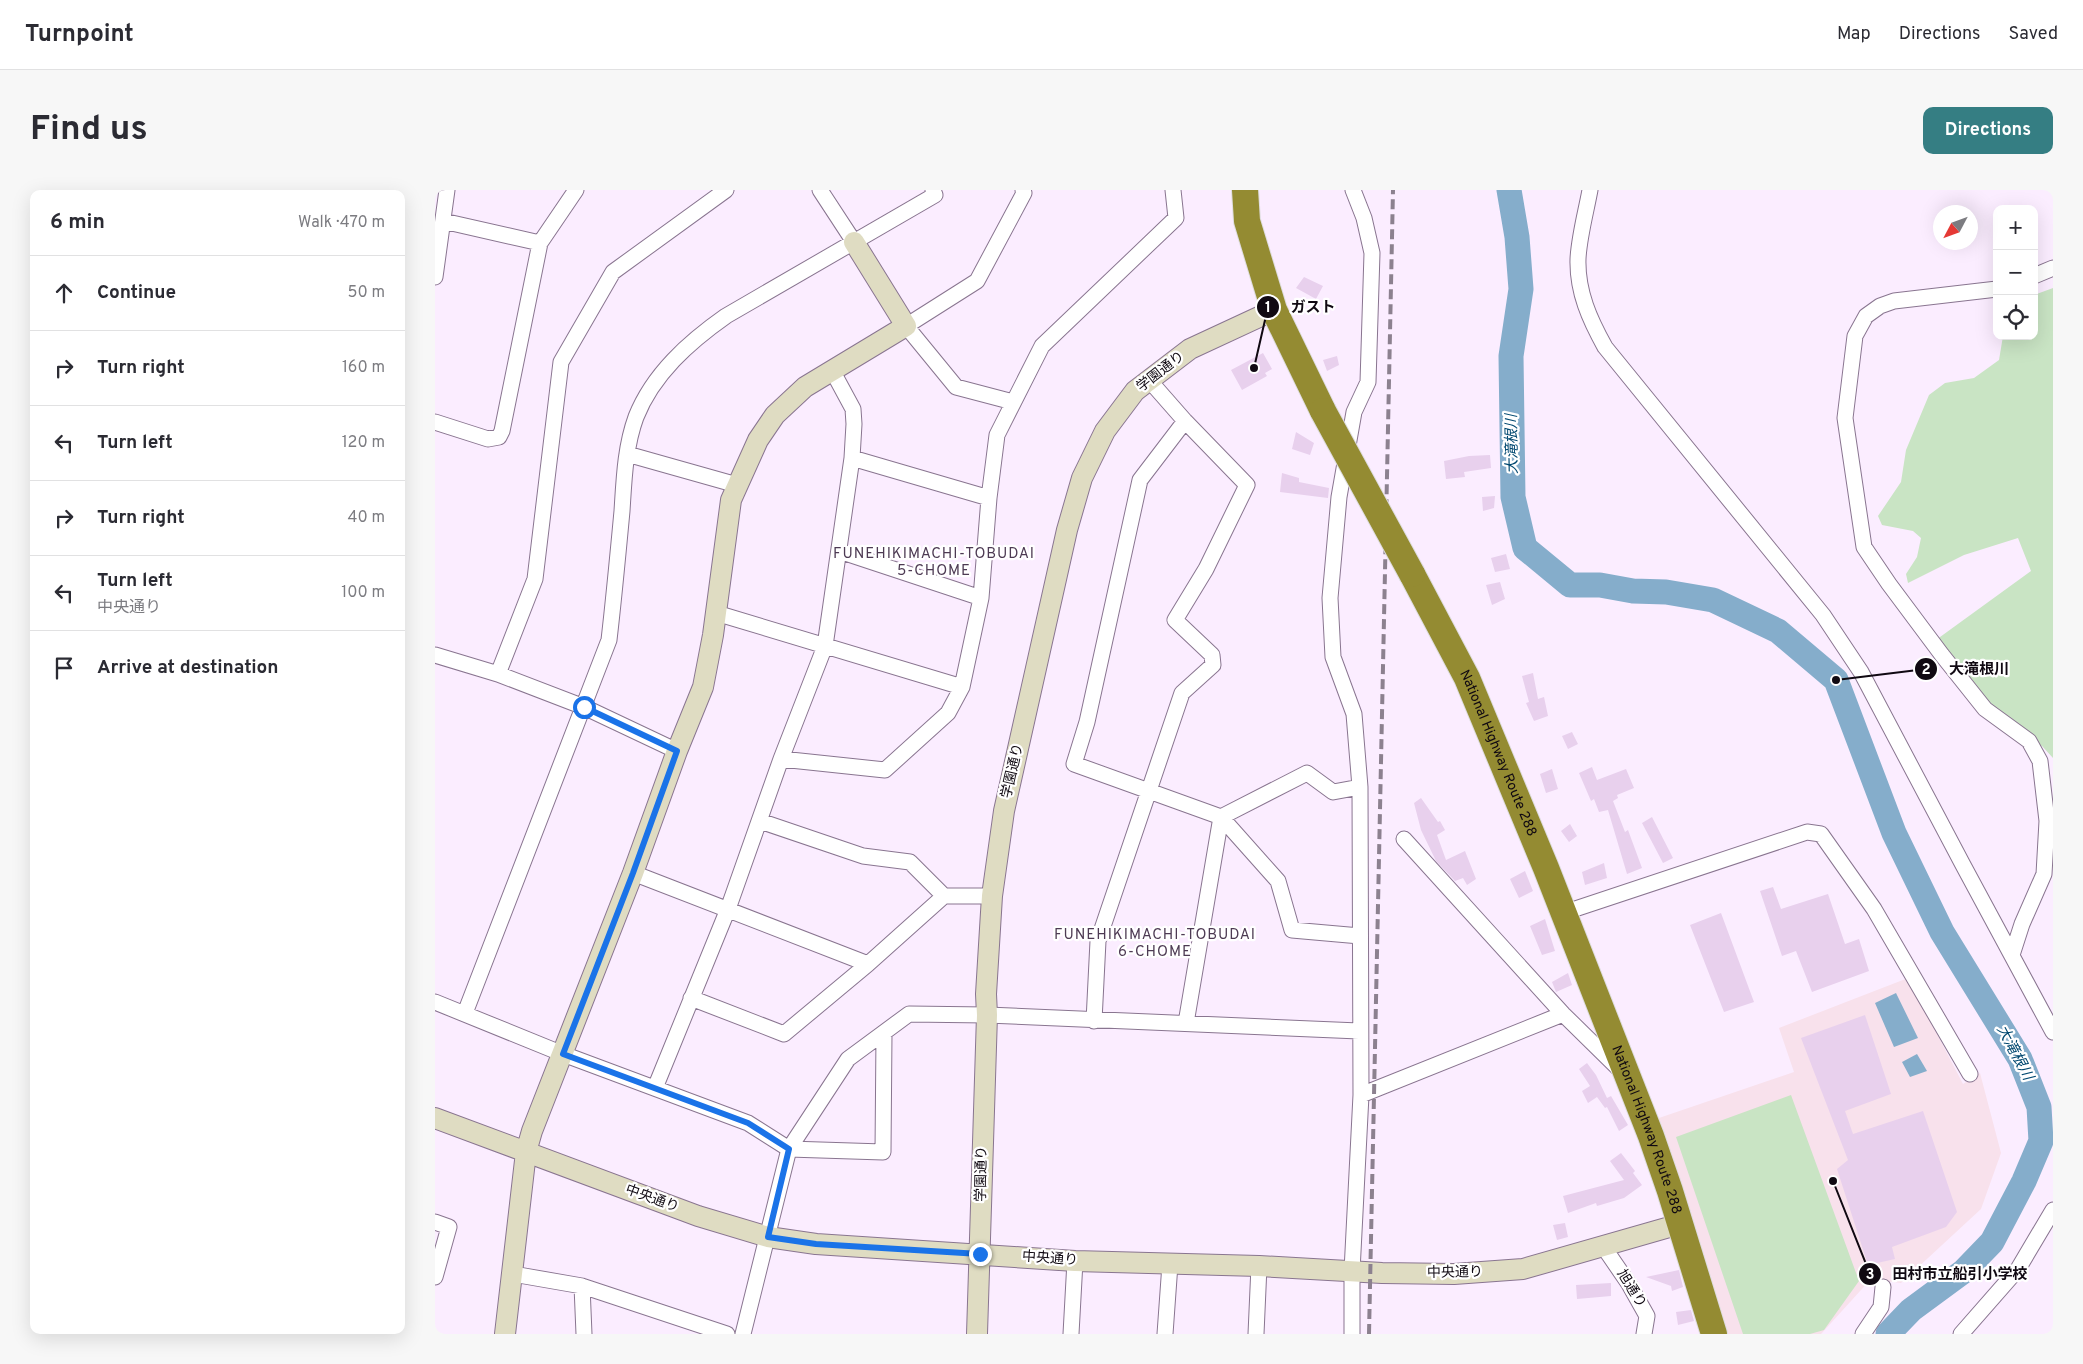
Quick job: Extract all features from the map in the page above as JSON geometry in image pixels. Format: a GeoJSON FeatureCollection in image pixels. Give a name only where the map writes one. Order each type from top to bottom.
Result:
{"type":"FeatureCollection","features":[{"type":"Feature","properties":{"kind":"highway","name":"National Highway Route 288"},"geometry":{"type":"LineString","coordinates":[[1245,190],[1247,221],[1274,310],[1323,411],[1467,678],[1628,1078],[1670,1190],[1714,1334]]}},
{"type":"Feature","properties":{"kind":"street"},"geometry":{"type":"LineString","coordinates":[[435,277],[447,190]]}},
{"type":"Feature","properties":{"kind":"street"},"geometry":{"type":"LineString","coordinates":[[435,422],[488,439],[499,437],[502,431],[540,243],[576,190]]}},
{"type":"Feature","properties":{"kind":"street"},"geometry":{"type":"LineString","coordinates":[[498,674],[535,579],[561,362],[613,272],[726,190]]}},
{"type":"Feature","properties":{"kind":"street"},"geometry":{"type":"LineString","coordinates":[[820,190],[906,326],[957,387],[1013,402]]}},
{"type":"Feature","properties":{"kind":"street"},"geometry":{"type":"LineString","coordinates":[[465,1013],[609,640],[615,594],[627,454],[636,417],[654,384],[671,361],[695,339],[726,316],[935,195],[933,190]]}},
{"type":"Feature","properties":{"kind":"street"},"geometry":{"type":"LineString","coordinates":[[505,1334],[526,1152],[532,1132],[633,873],[677,751],[703,687],[716,613],[731,500],[757,440],[775,415],[805,387],[833,372],[977,281],[1024,193],[1023,190]]}},
{"type":"Feature","properties":{"kind":"street"},"geometry":{"type":"LineString","coordinates":[[781,759],[885,770],[948,713],[963,687],[981,598],[989,498],[997,435],[1042,346],[1176,218],[1173,190]]}},
{"type":"Feature","properties":{"kind":"street"},"geometry":{"type":"LineString","coordinates":[[1352,1334],[1352,1271],[1361,1095],[1359,1031],[1360,787],[1354,714],[1333,657],[1329,598],[1339,497],[1354,412],[1368,382],[1372,253],[1364,218],[1353,190]]}},
{"type":"Feature","properties":{"kind":"street"},"geometry":{"type":"LineString","coordinates":[[1590,190],[1578,258],[1580,289],[1597,334],[1611,355],[1823,615],[1861,672],[2053,1032]]}},
{"type":"Feature","properties":{"kind":"street"},"geometry":{"type":"LineString","coordinates":[[443,221],[540,243]]}},
{"type":"Feature","properties":{"kind":"street"},"geometry":{"type":"LineString","coordinates":[[2038,274],[2053,268]]}},
{"type":"Feature","properties":{"kind":"street"},"geometry":{"type":"LineString","coordinates":[[1993,289],[1894,301],[1880,306],[1866,316],[1855,336],[1845,418],[1864,547],[1942,655],[1985,709],[2029,742],[2040,761],[2047,821],[2044,874],[2022,924],[2012,955]]}},
{"type":"Feature","properties":{"kind":"street","name":"学園通り"},"geometry":{"type":"LineString","coordinates":[[977,1334],[987,1015],[986,994],[992,896],[1004,811],[1067,530],[1082,478],[1105,431],[1135,391],[1190,349],[1274,310]]}},
{"type":"Feature","properties":{"kind":"street"},"geometry":{"type":"LineString","coordinates":[[655,1088],[728,909],[781,759],[825,646],[852,458],[855,424],[853,408],[833,372]]}},
{"type":"Feature","properties":{"kind":"street"},"geometry":{"type":"LineString","coordinates":[[1093,1021],[1098,940],[1182,693],[1213,665],[1212,655],[1175,620],[1206,569],[1247,485],[1185,421],[1149,380]]}},
{"type":"Feature","properties":{"kind":"street"},"geometry":{"type":"LineString","coordinates":[[1185,421],[1140,480],[1087,722],[1074,764],[1221,817],[1278,881],[1291,930],[1360,936]]}},
{"type":"Feature","properties":{"kind":"street"},"geometry":{"type":"LineString","coordinates":[[627,454],[737,485]]}},
{"type":"Feature","properties":{"kind":"street"},"geometry":{"type":"LineString","coordinates":[[852,458],[989,498]]}},
{"type":"Feature","properties":{"kind":"street"},"geometry":{"type":"LineString","coordinates":[[839,551],[981,598]]}},
{"type":"Feature","properties":{"kind":"street"},"geometry":{"type":"LineString","coordinates":[[716,613],[963,687]]}},
{"type":"Feature","properties":{"kind":"street"},"geometry":{"type":"LineString","coordinates":[[435,655],[498,674],[584,707],[677,751]]}},
{"type":"Feature","properties":{"kind":"street"},"geometry":{"type":"LineString","coordinates":[[1221,817],[1307,773],[1333,792],[1360,787]]}},
{"type":"Feature","properties":{"kind":"street"},"geometry":{"type":"LineString","coordinates":[[1186,1023],[1221,817]]}},
{"type":"Feature","properties":{"kind":"street"},"geometry":{"type":"LineString","coordinates":[[760,821],[863,856],[910,862],[943,896]]}},
{"type":"Feature","properties":{"kind":"street"},"geometry":{"type":"LineString","coordinates":[[1563,913],[1807,832],[1821,834],[1874,909],[1970,1074]]}},
{"type":"Feature","properties":{"kind":"street"},"geometry":{"type":"LineString","coordinates":[[1404,839],[1563,1014],[1628,1078]]}},
{"type":"Feature","properties":{"kind":"street"},"geometry":{"type":"LineString","coordinates":[[633,873],[868,964]]}},
{"type":"Feature","properties":{"kind":"street"},"geometry":{"type":"LineString","coordinates":[[691,998],[784,1034],[868,964],[943,896],[992,896]]}},
{"type":"Feature","properties":{"kind":"street"},"geometry":{"type":"LineString","coordinates":[[435,1002],[563,1054],[748,1123],[789,1149],[883,1152],[884,1034]]}},
{"type":"Feature","properties":{"kind":"street"},"geometry":{"type":"LineString","coordinates":[[743,1334],[789,1149],[848,1059],[909,1014],[987,1015],[1359,1031]]}},
{"type":"Feature","properties":{"kind":"street"},"geometry":{"type":"LineString","coordinates":[[1361,1095],[1563,1014]]}},
{"type":"Feature","properties":{"kind":"street","name":"中央通り"},"geometry":{"type":"LineString","coordinates":[[435,1118],[698,1216],[768,1237],[816,1244],[1075,1261],[1259,1266],[1411,1274],[1491,1272],[1523,1269],[1681,1224]]}},
{"type":"Feature","properties":{"kind":"street"},"geometry":{"type":"LineString","coordinates":[[1961,1334],[2018,1269],[2053,1210]]}},
{"type":"Feature","properties":{"kind":"street"},"geometry":{"type":"LineString","coordinates":[[435,1222],[449,1227],[435,1277]]}},
{"type":"Feature","properties":{"kind":"street","name":"旭通り"},"geometry":{"type":"LineString","coordinates":[[1603,1246],[1629,1284],[1647,1316],[1644,1334]]}},
{"type":"Feature","properties":{"kind":"street"},"geometry":{"type":"LineString","coordinates":[[1071,1334],[1075,1261]]}},
{"type":"Feature","properties":{"kind":"street"},"geometry":{"type":"LineString","coordinates":[[1165,1334],[1170,1264]]}},
{"type":"Feature","properties":{"kind":"street"},"geometry":{"type":"LineString","coordinates":[[1256,1334],[1259,1266]]}},
{"type":"Feature","properties":{"kind":"street"},"geometry":{"type":"LineString","coordinates":[[513,1274],[582,1286],[727,1334]]}},
{"type":"Feature","properties":{"kind":"street"},"geometry":{"type":"LineString","coordinates":[[582,1286],[584,1334]]}},
{"type":"Feature","properties":{"kind":"street"},"geometry":{"type":"LineString","coordinates":[[1863,1334],[1881,1307],[1883,1287]]}},
{"type":"Feature","properties":{"kind":"shaded area"},"geometry":{"type":"Polygon","coordinates":[[[1908,978],[1963,1084],[1980,1073],[2001,1153],[1981,1209],[1901,1283],[1871,1279],[1821,1334],[1725,1334],[1656,1119],[1794,1072],[1779,1028],[1908,978]]]}},
{"type":"Feature","properties":{"kind":"green space"},"geometry":{"type":"Polygon","coordinates":[[[2053,288],[2053,758],[2042,746],[2013,737],[1929,645],[2031,571],[2018,538],[1964,555],[1908,583],[1906,574],[1917,557],[1921,538],[1913,531],[1882,525],[1878,516],[1901,482],[1906,450],[1929,395],[1945,383],[1974,378],[1999,360],[2002,340],[2038,340],[2038,294],[2053,288]]]}},
{"type":"Feature","properties":{"kind":"green space"},"geometry":{"type":"Polygon","coordinates":[[[1791,1095],[1859,1281],[1824,1330],[1810,1334],[1743,1334],[1676,1137],[1791,1095]]]}},
{"type":"Feature","properties":{"kind":"water"},"geometry":{"type":"Polygon","coordinates":[[[1896,993],[1918,1038],[1894,1047],[1875,1003],[1896,993]]]}},
{"type":"Feature","properties":{"kind":"water"},"geometry":{"type":"Polygon","coordinates":[[[1917,1054],[1927,1071],[1910,1077],[1902,1062],[1917,1054]]]}},
{"type":"Feature","properties":{"kind":"building"},"geometry":{"type":"Polygon","coordinates":[[[1304,277],[1323,286],[1316,299],[1296,288],[1304,277]]]}},
{"type":"Feature","properties":{"kind":"building"},"geometry":{"type":"Polygon","coordinates":[[[1263,353],[1272,369],[1265,373],[1267,376],[1242,390],[1231,370],[1263,353]]]}},
{"type":"Feature","properties":{"kind":"building"},"geometry":{"type":"Polygon","coordinates":[[[1337,356],[1339,365],[1327,371],[1323,360],[1337,356]]]}},
{"type":"Feature","properties":{"kind":"building"},"geometry":{"type":"Polygon","coordinates":[[[1296,432],[1314,443],[1310,455],[1292,449],[1296,432]]]}},
{"type":"Feature","properties":{"kind":"building"},"geometry":{"type":"Polygon","coordinates":[[[1490,455],[1491,468],[1464,472],[1465,477],[1446,479],[1444,461],[1469,456],[1490,455]]]}},
{"type":"Feature","properties":{"kind":"building"},"geometry":{"type":"Polygon","coordinates":[[[1282,473],[1299,478],[1299,482],[1329,488],[1328,498],[1280,492],[1282,473]]]}},
{"type":"Feature","properties":{"kind":"building"},"geometry":{"type":"Polygon","coordinates":[[[1495,496],[1494,508],[1483,511],[1482,497],[1495,496]]]}},
{"type":"Feature","properties":{"kind":"building"},"geometry":{"type":"Polygon","coordinates":[[[1506,554],[1510,569],[1495,572],[1491,558],[1506,554]]]}},
{"type":"Feature","properties":{"kind":"building"},"geometry":{"type":"Polygon","coordinates":[[[1500,582],[1505,599],[1492,605],[1486,585],[1500,582]]]}},
{"type":"Feature","properties":{"kind":"building"},"geometry":{"type":"Polygon","coordinates":[[[1533,673],[1538,699],[1544,697],[1548,716],[1534,721],[1526,703],[1529,702],[1522,676],[1533,673]]]}},
{"type":"Feature","properties":{"kind":"building"},"geometry":{"type":"Polygon","coordinates":[[[1572,732],[1578,744],[1568,749],[1562,736],[1572,732]]]}},
{"type":"Feature","properties":{"kind":"building"},"geometry":{"type":"Polygon","coordinates":[[[1592,767],[1597,780],[1626,769],[1634,788],[1617,795],[1618,798],[1613,801],[1625,832],[1628,830],[1642,868],[1627,874],[1608,810],[1599,812],[1594,799],[1591,801],[1579,773],[1592,767]]]}},
{"type":"Feature","properties":{"kind":"building"},"geometry":{"type":"Polygon","coordinates":[[[1552,769],[1558,789],[1546,793],[1540,774],[1552,769]]]}},
{"type":"Feature","properties":{"kind":"building"},"geometry":{"type":"Polygon","coordinates":[[[1421,798],[1445,830],[1437,835],[1446,860],[1465,851],[1476,879],[1467,885],[1463,878],[1455,881],[1436,861],[1421,830],[1414,803],[1421,798]]]}},
{"type":"Feature","properties":{"kind":"building"},"geometry":{"type":"Polygon","coordinates":[[[1652,817],[1673,858],[1663,863],[1642,823],[1652,817]]]}},
{"type":"Feature","properties":{"kind":"building"},"geometry":{"type":"Polygon","coordinates":[[[1570,824],[1577,836],[1569,842],[1561,831],[1570,824]]]}},
{"type":"Feature","properties":{"kind":"building"},"geometry":{"type":"Polygon","coordinates":[[[1604,863],[1607,878],[1585,885],[1582,872],[1604,863]]]}},
{"type":"Feature","properties":{"kind":"building"},"geometry":{"type":"Polygon","coordinates":[[[1525,871],[1533,891],[1519,898],[1510,879],[1525,871]]]}},
{"type":"Feature","properties":{"kind":"building"},"geometry":{"type":"Polygon","coordinates":[[[1773,887],[1781,909],[1828,894],[1845,944],[1859,939],[1869,971],[1812,992],[1796,951],[1782,956],[1760,891],[1773,887]]]}},
{"type":"Feature","properties":{"kind":"building"},"geometry":{"type":"Polygon","coordinates":[[[1721,913],[1754,1002],[1724,1012],[1690,925],[1721,913]]]}},
{"type":"Feature","properties":{"kind":"building"},"geometry":{"type":"Polygon","coordinates":[[[1545,919],[1555,951],[1542,955],[1530,926],[1545,919]]]}},
{"type":"Feature","properties":{"kind":"building"},"geometry":{"type":"Polygon","coordinates":[[[1568,973],[1572,985],[1556,992],[1552,982],[1568,973]]]}},
{"type":"Feature","properties":{"kind":"building"},"geometry":{"type":"Polygon","coordinates":[[[1865,1015],[1891,1094],[1845,1111],[1853,1134],[1923,1111],[1957,1212],[1946,1227],[1892,1247],[1895,1259],[1868,1265],[1837,1169],[1848,1160],[1801,1038],[1865,1015]]]}},
{"type":"Feature","properties":{"kind":"building"},"geometry":{"type":"Polygon","coordinates":[[[1587,1063],[1596,1075],[1607,1098],[1611,1096],[1628,1125],[1619,1131],[1607,1107],[1605,1108],[1597,1097],[1588,1103],[1582,1091],[1590,1086],[1579,1069],[1587,1063]]]}},
{"type":"Feature","properties":{"kind":"building"},"geometry":{"type":"Polygon","coordinates":[[[1621,1153],[1635,1171],[1633,1173],[1642,1185],[1624,1198],[1597,1206],[1596,1203],[1568,1213],[1563,1196],[1624,1180],[1610,1161],[1621,1153]]]}},
{"type":"Feature","properties":{"kind":"building"},"geometry":{"type":"Polygon","coordinates":[[[1565,1223],[1568,1237],[1557,1240],[1553,1225],[1565,1223]]]}},
{"type":"Feature","properties":{"kind":"building"},"geometry":{"type":"Polygon","coordinates":[[[1679,1270],[1683,1287],[1672,1291],[1671,1286],[1646,1277],[1679,1270]]]}},
{"type":"Feature","properties":{"kind":"building"},"geometry":{"type":"Polygon","coordinates":[[[1611,1283],[1611,1296],[1577,1299],[1576,1285],[1611,1283]]]}},
{"type":"Feature","properties":{"kind":"building"},"geometry":{"type":"Polygon","coordinates":[[[1691,1310],[1694,1321],[1678,1325],[1676,1312],[1691,1310]]]}},
{"type":"Feature","properties":{"kind":"waterway","name":"大滝根川"},"geometry":{"type":"LineString","coordinates":[[1509,190],[1517,237],[1521,289],[1511,356],[1513,497],[1525,548],[1570,585],[1600,585],[1633,591],[1666,592],[1713,600],[1778,631],[1836,680],[1894,833],[1942,932],[2020,1059],[2039,1107],[2041,1141],[2024,1181],[1992,1242],[1964,1271],[1911,1310],[1888,1334]]}},
{"type":"Feature","properties":{"kind":"railway"},"geometry":{"type":"LineString","coordinates":[[1369,1334],[1393,190]]}},
{"type":"Feature","properties":{"kind":"place","name":"ガスト"},"geometry":{"type":"Point","coordinates":[1254,368]}},
{"type":"Feature","properties":{"kind":"place","name":"大滝根川"},"geometry":{"type":"Point","coordinates":[1836,680]}},
{"type":"Feature","properties":{"kind":"place","name":"田村市立船引小学校"},"geometry":{"type":"Point","coordinates":[1833,1181]}},
{"type":"Feature","properties":{"kind":"district","name":"FUNEHIKIMACHI-TOBUDAI 5-CHOME"},"geometry":{"type":"Point","coordinates":[934,562]}},
{"type":"Feature","properties":{"kind":"district","name":"FUNEHIKIMACHI-TOBUDAI 6-CHOME"},"geometry":{"type":"Point","coordinates":[1155,944]}},
{"type":"Feature","properties":{"kind":"route"},"geometry":{"type":"LineString","coordinates":[[584,707],[677,751],[633,873],[563,1054],[748,1123],[789,1149],[768,1237],[816,1244],[980,1254]]}}]}
